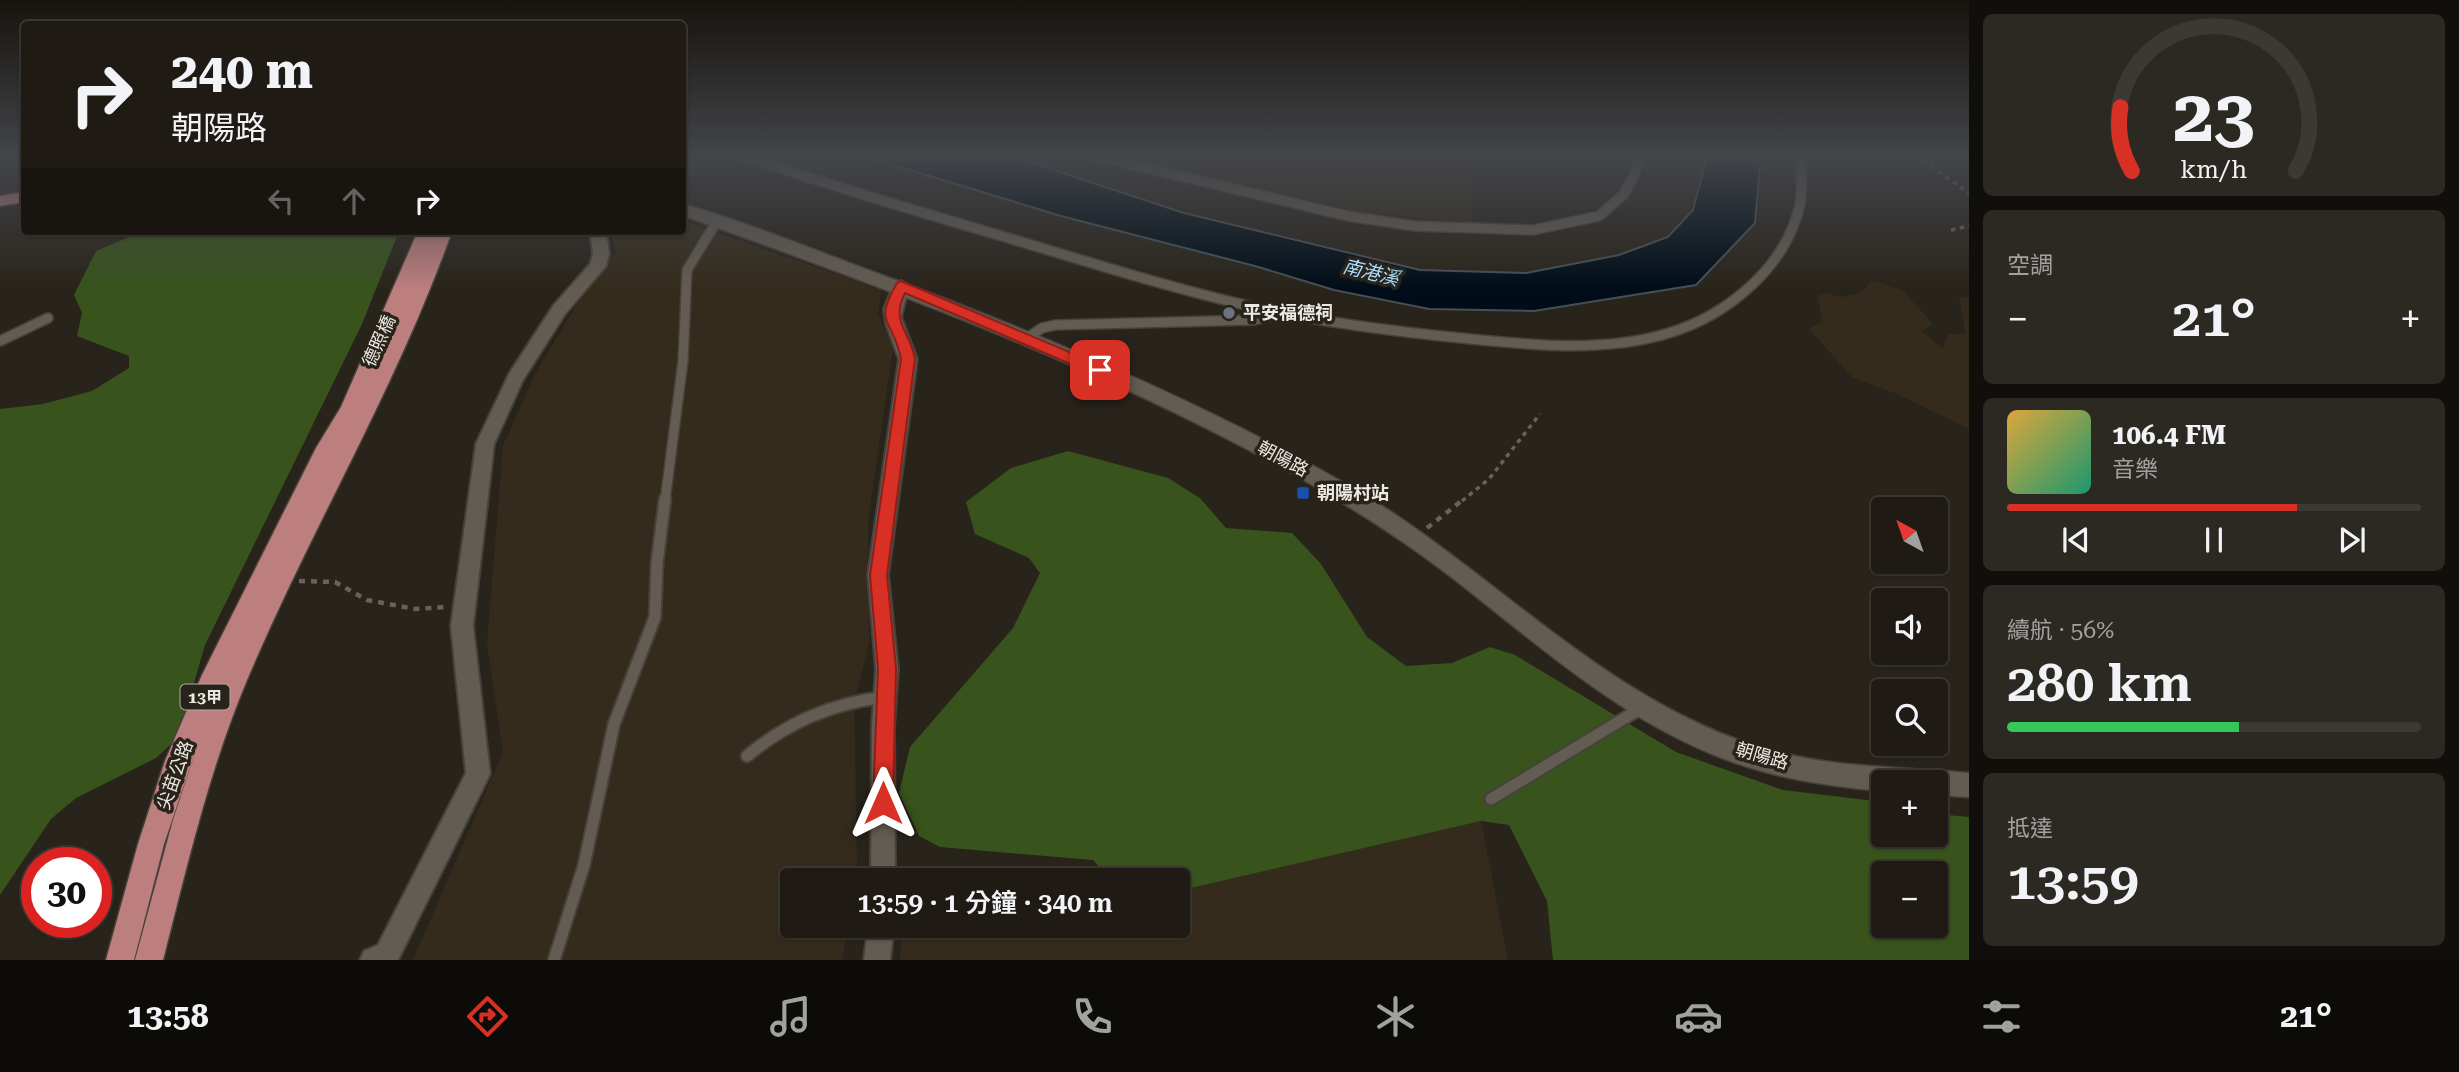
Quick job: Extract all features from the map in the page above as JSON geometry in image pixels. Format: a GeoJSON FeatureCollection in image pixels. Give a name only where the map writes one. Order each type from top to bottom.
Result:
{"type":"FeatureCollection","features":[{"type":"Feature","properties":{"kind":"main road"},"geometry":{"type":"LineString","coordinates":[[337,447],[335,409],[417,235]]}},
{"type":"Feature","properties":{"kind":"main road","name":"德照橋"},"geometry":{"type":"LineString","coordinates":[[337,447],[350,408],[426,235]]}},
{"type":"Feature","properties":{"kind":"main road","name":"德照橋"},"geometry":{"type":"LineString","coordinates":[[337,447],[357,410],[433,235]]}},
{"type":"Feature","properties":{"kind":"main road"},"geometry":{"type":"LineString","coordinates":[[337,447],[368,410],[412,318],[442,235]]}},
{"type":"Feature","properties":{"kind":"main road","name":"尖苗公路"},"geometry":{"type":"LineString","coordinates":[[149,960],[177,851],[207,752],[235,681],[283,580],[337,447]]}},
{"type":"Feature","properties":{"kind":"main road","name":"尖苗公路"},"geometry":{"type":"LineString","coordinates":[[120,960],[151,844],[178,761],[211,683],[337,447]]}},
{"type":"Feature","properties":{"kind":"street","name":"朝陽路"},"geometry":{"type":"LineString","coordinates":[[686,210],[901,286],[1027,338],[1268,451],[1339,490],[1414,537],[1583,667],[1643,706],[1724,745],[1770,762],[1843,775],[1969,785]]}},
{"type":"Feature","properties":{"kind":"street"},"geometry":{"type":"LineString","coordinates":[[373,960],[387,955],[478,774],[462,626],[485,444],[515,379],[559,310],[598,266],[601,254],[599,235]]}},
{"type":"Feature","properties":{"kind":"street"},"geometry":{"type":"LineString","coordinates":[[883,868],[887,669],[878,575],[908,359],[905,343],[891,319],[890,308],[901,286]]}},
{"type":"Feature","properties":{"kind":"street"},"geometry":{"type":"LineString","coordinates":[[877,960],[880,938]]}},
{"type":"Feature","properties":{"kind":"lane"},"geometry":{"type":"LineString","coordinates":[[883,201],[1037,246],[1287,313],[1402,332],[1539,345],[1659,335],[1713,315],[1739,296],[1783,245],[1794,224],[1800,201]]}},
{"type":"Feature","properties":{"kind":"lane"},"geometry":{"type":"LineString","coordinates":[[1284,201],[1348,216],[1415,226],[1533,230],[1599,216],[1616,201]]}},
{"type":"Feature","properties":{"kind":"lane"},"geometry":{"type":"LineString","coordinates":[[554,960],[584,865],[614,724],[655,617],[657,563],[683,361],[687,270],[717,221]]}},
{"type":"Feature","properties":{"kind":"lane"},"geometry":{"type":"LineString","coordinates":[[1027,338],[1042,328],[1055,325],[1253,320],[1287,313]]}},
{"type":"Feature","properties":{"kind":"lane"},"geometry":{"type":"LineString","coordinates":[[0,341],[48,318]]}},
{"type":"Feature","properties":{"kind":"lane"},"geometry":{"type":"LineString","coordinates":[[747,756],[774,732],[812,713],[848,700],[885,697]]}},
{"type":"Feature","properties":{"kind":"lane"},"geometry":{"type":"LineString","coordinates":[[1491,799],[1643,706]]}},
{"type":"Feature","properties":{"kind":"path"},"geometry":{"type":"LineString","coordinates":[[1951,230],[1969,226]]}},
{"type":"Feature","properties":{"kind":"path"},"geometry":{"type":"LineString","coordinates":[[1414,537],[1489,479],[1540,414]]}},
{"type":"Feature","properties":{"kind":"path"},"geometry":{"type":"LineString","coordinates":[[283,580],[335,582],[367,600],[415,609],[464,607]]}},
{"type":"Feature","properties":{"kind":"shaded area"},"geometry":{"type":"Polygon","coordinates":[[[1311,201],[1473,201],[1472,223],[1354,211],[1311,201]]]}},
{"type":"Feature","properties":{"kind":"shaded area"},"geometry":{"type":"Polygon","coordinates":[[[686,222],[881,290],[878,314],[893,348],[868,521],[869,643],[854,703],[856,868],[780,868],[780,938],[846,938],[842,960],[413,960],[503,752],[487,644],[503,446],[533,378],[575,307],[616,252],[611,235],[686,235],[686,222]]]}},
{"type":"Feature","properties":{"kind":"shaded area"},"geometry":{"type":"Polygon","coordinates":[[[1872,281],[1902,290],[1933,324],[1922,331],[1943,349],[1948,334],[1966,334],[1959,298],[1969,297],[1969,429],[1895,393],[1853,378],[1809,329],[1823,321],[1817,297],[1826,293],[1842,297],[1860,293],[1872,281]]]}},
{"type":"Feature","properties":{"kind":"shaded area"},"geometry":{"type":"Polygon","coordinates":[[[1481,821],[1508,960],[900,960],[902,938],[1190,938],[1190,888],[1481,821]]]}},
{"type":"Feature","properties":{"kind":"green space"},"geometry":{"type":"Polygon","coordinates":[[[134,235],[397,235],[362,324],[205,645],[178,738],[156,758],[76,798],[51,819],[32,847],[21,847],[21,864],[0,895],[0,409],[43,404],[92,391],[129,368],[129,356],[77,336],[82,313],[74,295],[96,251],[134,235]]]}},
{"type":"Feature","properties":{"kind":"green space"},"geometry":{"type":"Polygon","coordinates":[[[1068,451],[1168,478],[1200,498],[1226,528],[1292,533],[1321,564],[1367,637],[1406,666],[1452,663],[1490,647],[1515,655],[1676,752],[1783,790],[1871,801],[1871,847],[1948,847],[1948,815],[1969,817],[1969,960],[1553,960],[1547,901],[1509,825],[1481,821],[1190,888],[1190,868],[1100,868],[1093,860],[940,847],[919,836],[899,793],[910,747],[1013,628],[1040,573],[1029,558],[975,534],[966,502],[1011,468],[1068,451]]]}},
{"type":"Feature","properties":{"kind":"water","name":"南港溪"},"geometry":{"type":"Polygon","coordinates":[[[1011,201],[1147,201],[1184,213],[1420,270],[1526,273],[1619,255],[1668,237],[1693,210],[1695,201],[1757,201],[1755,223],[1696,285],[1534,311],[1429,309],[1334,290],[1255,266],[1011,201]]]}},
{"type":"Feature","properties":{"kind":"place","name":"平安福德祠"},"geometry":{"type":"Point","coordinates":[1229,313]}},
{"type":"Feature","properties":{"kind":"place","name":"朝陽村站"},"geometry":{"type":"Point","coordinates":[1303,493]}},
{"type":"Feature","properties":{"kind":"route"},"geometry":{"type":"LineString","coordinates":[[883,803],[883,726],[887,669],[878,575],[908,359],[905,343],[891,319],[890,308],[901,286],[1100,370]]}}]}
